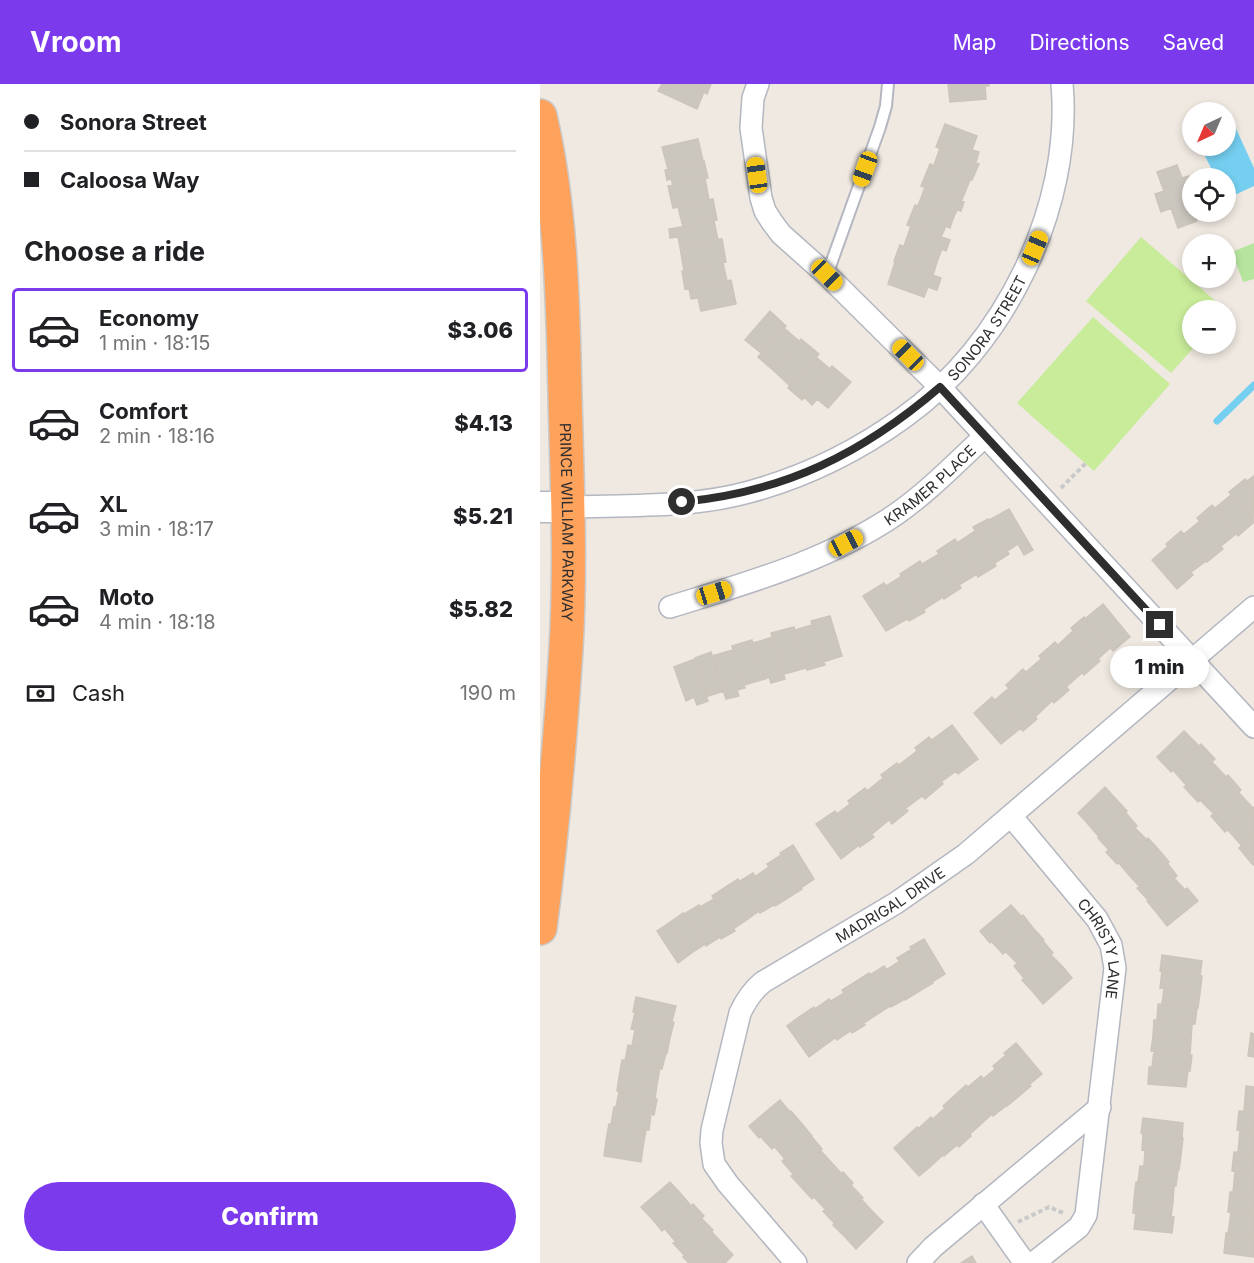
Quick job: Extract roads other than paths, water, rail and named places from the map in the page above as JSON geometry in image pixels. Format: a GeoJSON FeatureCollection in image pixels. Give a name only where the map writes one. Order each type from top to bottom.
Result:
{"type":"FeatureCollection","features":[{"type":"Feature","properties":{"kind":"highway","name":"PRINCE WILLIAM PARKWAY"},"geometry":{"type":"LineString","coordinates":[[540,116],[553,192],[564,348],[554,507],[566,647],[550,847],[540,928]]}},
{"type":"Feature","properties":{"kind":"street"},"geometry":{"type":"LineString","coordinates":[[758,84],[753,99],[751,129],[761,198],[765,211],[781,234],[827,275],[940,387],[1254,727]]}},
{"type":"Feature","properties":{"kind":"street","name":"SONORA STREET"},"geometry":{"type":"LineString","coordinates":[[554,507],[682,502],[748,493],[817,468],[859,448],[905,417],[940,387],[972,353],[1000,315],[1026,268],[1043,227],[1055,185],[1062,142],[1062,84]]}},
{"type":"Feature","properties":{"kind":"street","name":"KRAMER PLACE"},"geometry":{"type":"LineString","coordinates":[[670,607],[793,567],[828,553],[863,534],[916,499],[985,436]]}},
{"type":"Feature","properties":{"kind":"street","name":"MADRIGAL DRIVE"},"geometry":{"type":"LineString","coordinates":[[796,1263],[728,1184],[714,1164],[712,1130],[746,999],[763,982],[896,903],[966,854],[1254,607]]}},
{"type":"Feature","properties":{"kind":"street","name":"CHRISTY LANE"},"geometry":{"type":"LineString","coordinates":[[1011,816],[1097,919],[1111,945],[1114,956],[1114,983],[1088,1206],[1083,1222],[1036,1261],[1029,1263]]}},
{"type":"Feature","properties":{"kind":"street"},"geometry":{"type":"LineString","coordinates":[[918,1263],[933,1246],[1100,1107]]}},
{"type":"Feature","properties":{"kind":"street"},"geometry":{"type":"LineString","coordinates":[[983,1204],[1022,1259],[1029,1263]]}},
{"type":"Feature","properties":{"kind":"lane"},"geometry":{"type":"LineString","coordinates":[[827,275],[880,127],[886,106],[888,84]]}},
{"type":"Feature","properties":{"kind":"water"},"geometry":{"type":"Polygon","coordinates":[[[1236,129],[1254,168],[1254,186],[1236,194],[1236,168],[1211,168],[1205,156],[1236,156],[1236,129]]]}},
{"type":"Feature","properties":{"kind":"waterway"},"geometry":{"type":"LineString","coordinates":[[1217,421],[1254,385]]}}]}
